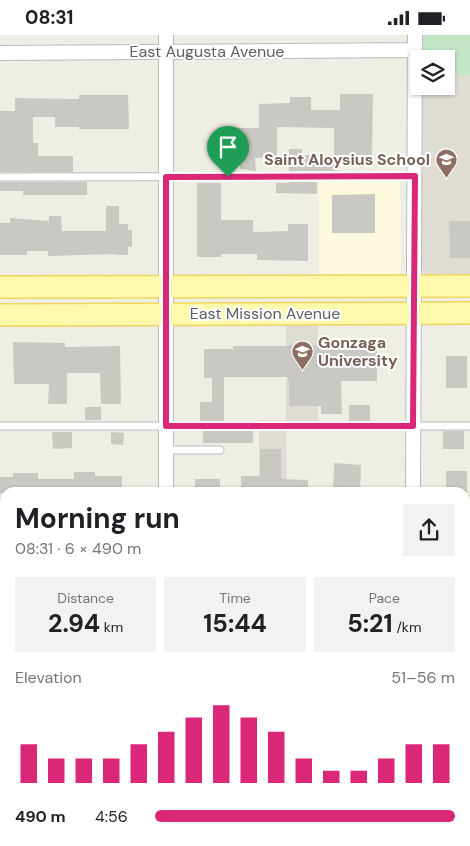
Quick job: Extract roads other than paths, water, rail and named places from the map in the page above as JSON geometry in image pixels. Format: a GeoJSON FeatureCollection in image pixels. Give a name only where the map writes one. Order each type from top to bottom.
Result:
{"type":"FeatureCollection","features":[{"type":"Feature","properties":{"kind":"main road","name":"East Mission Avenue"},"geometry":{"type":"LineString","coordinates":[[0,287],[470,285]]}},
{"type":"Feature","properties":{"kind":"main road","name":"East Mission Avenue"},"geometry":{"type":"LineString","coordinates":[[0,315],[470,313]]}},
{"type":"Feature","properties":{"kind":"street"},"geometry":{"type":"LineString","coordinates":[[166,35],[166,487]]}},
{"type":"Feature","properties":{"kind":"street"},"geometry":{"type":"LineString","coordinates":[[415,35],[415,50]]}},
{"type":"Feature","properties":{"kind":"street","name":"East Augusta Avenue"},"geometry":{"type":"LineString","coordinates":[[0,53],[410,50]]}},
{"type":"Feature","properties":{"kind":"street"},"geometry":{"type":"LineString","coordinates":[[413,487],[415,95]]}},
{"type":"Feature","properties":{"kind":"lane"},"geometry":{"type":"LineString","coordinates":[[0,177],[415,176]]}},
{"type":"Feature","properties":{"kind":"lane"},"geometry":{"type":"LineString","coordinates":[[0,427],[470,426]]}},
{"type":"Feature","properties":{"kind":"lane"},"geometry":{"type":"LineString","coordinates":[[166,450],[220,450]]}},
{"type":"Feature","properties":{"kind":"place","name":"Saint Aloysius School"},"geometry":{"type":"Point","coordinates":[446,178]}},
{"type":"Feature","properties":{"kind":"place","name":"Gonzaga University"},"geometry":{"type":"Point","coordinates":[302,370]}}]}
